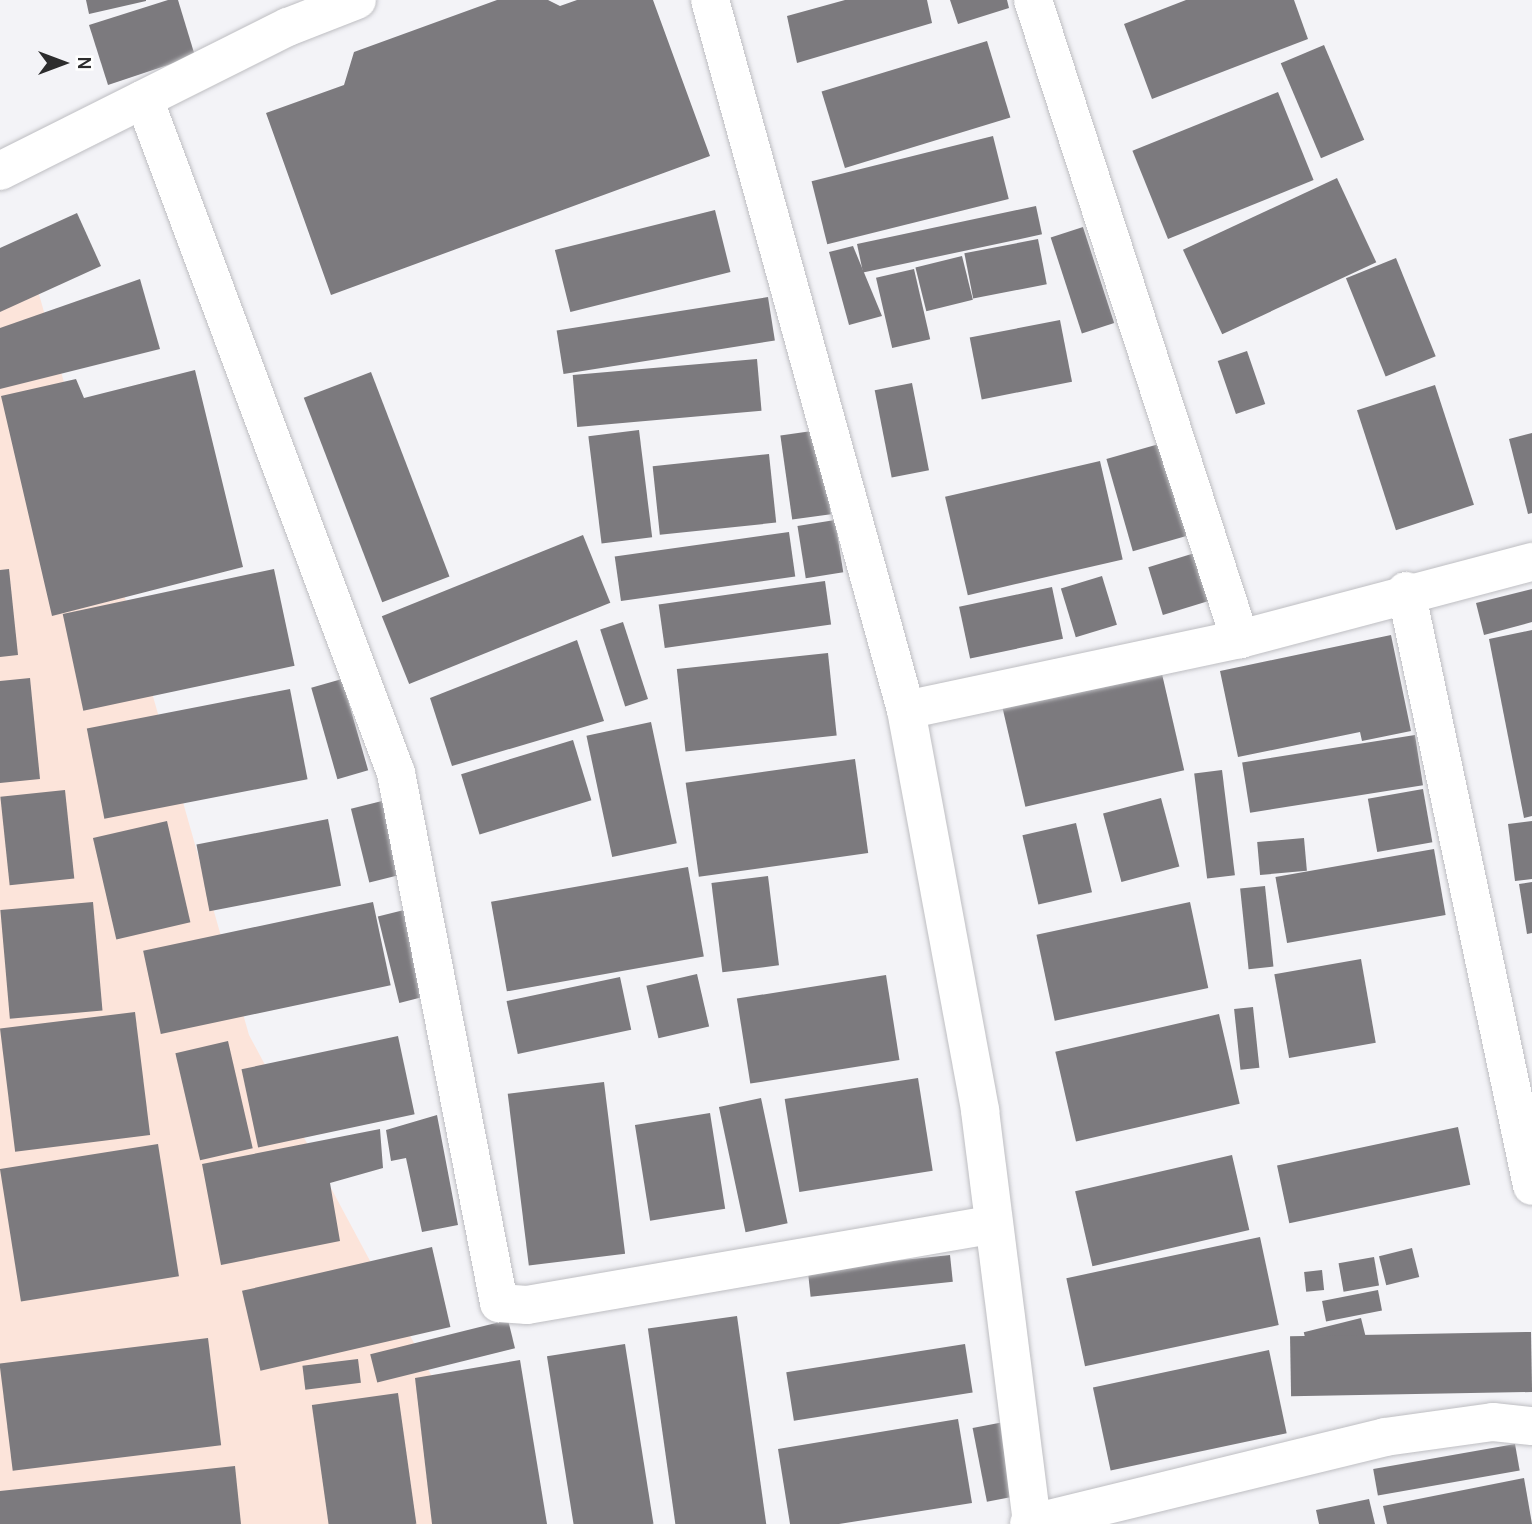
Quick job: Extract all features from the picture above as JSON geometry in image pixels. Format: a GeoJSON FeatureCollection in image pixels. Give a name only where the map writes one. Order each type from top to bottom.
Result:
{"type":"FeatureCollection","features":[{"type":"Feature","properties":{"kind":"street"},"geometry":{"type":"LineString","coordinates":[[0,172],[145,99],[357,0]]}},
{"type":"Feature","properties":{"kind":"street"},"geometry":{"type":"LineString","coordinates":[[710,0],[906,710],[980,1111],[990,1225],[1031,1524],[1385,1437],[1493,1422],[1532,1426]]}},
{"type":"Feature","properties":{"kind":"street"},"geometry":{"type":"LineString","coordinates":[[1033,0],[1240,639]]}},
{"type":"Feature","properties":{"kind":"street"},"geometry":{"type":"LineString","coordinates":[[145,99],[396,773],[499,1303],[527,1305],[990,1225]]}},
{"type":"Feature","properties":{"kind":"street"},"geometry":{"type":"LineString","coordinates":[[906,710],[1240,639],[1406,591],[1532,562]]}},
{"type":"Feature","properties":{"kind":"street"},"geometry":{"type":"LineString","coordinates":[[1406,591],[1532,1186]]}},
{"type":"Feature","properties":{"kind":"shaded area"},"geometry":{"type":"Polygon","coordinates":[[[29,259],[249,1035],[511,1524],[0,1524],[0,271],[29,259]]]}},
{"type":"Feature","properties":{"kind":"building"},"geometry":{"type":"Polygon","coordinates":[[[86,0],[146,0],[146,1],[89,14],[86,0]]]}},
{"type":"Feature","properties":{"kind":"building"},"geometry":{"type":"Polygon","coordinates":[[[168,0],[178,0],[195,56],[108,85],[89,25],[168,0]]]}},
{"type":"Feature","properties":{"kind":"building"},"geometry":{"type":"Polygon","coordinates":[[[497,0],[548,0],[560,6],[577,0],[653,0],[710,156],[331,295],[266,113],[344,85],[354,52],[497,0]]]}},
{"type":"Feature","properties":{"kind":"building"},"geometry":{"type":"Polygon","coordinates":[[[845,0],[927,0],[932,23],[797,63],[787,16],[845,0]]]}},
{"type":"Feature","properties":{"kind":"building"},"geometry":{"type":"Polygon","coordinates":[[[950,0],[1007,0],[1009,8],[958,24],[950,0]]]}},
{"type":"Feature","properties":{"kind":"building"},"geometry":{"type":"Polygon","coordinates":[[[1186,0],[1294,0],[1308,39],[1152,99],[1124,24],[1186,0]]]}},
{"type":"Feature","properties":{"kind":"building"},"geometry":{"type":"Polygon","coordinates":[[[987,41],[1010,118],[845,168],[822,92],[987,41]]]}},
{"type":"Feature","properties":{"kind":"building"},"geometry":{"type":"Polygon","coordinates":[[[1324,45],[1364,140],[1321,158],[1281,63],[1324,45]]]}},
{"type":"Feature","properties":{"kind":"building"},"geometry":{"type":"Polygon","coordinates":[[[1278,92],[1314,180],[1168,239],[1132,151],[1278,92]]]}},
{"type":"Feature","properties":{"kind":"building"},"geometry":{"type":"Polygon","coordinates":[[[993,136],[1009,199],[827,244],[812,181],[993,136]]]}},
{"type":"Feature","properties":{"kind":"building"},"geometry":{"type":"Polygon","coordinates":[[[1337,178],[1376,262],[1222,334],[1183,250],[1337,178]]]}},
{"type":"Feature","properties":{"kind":"building"},"geometry":{"type":"Polygon","coordinates":[[[1036,206],[1042,234],[863,272],[857,244],[1036,206]]]}},
{"type":"Feature","properties":{"kind":"building"},"geometry":{"type":"Polygon","coordinates":[[[715,210],[730,272],[570,312],[555,250],[715,210]]]}},
{"type":"Feature","properties":{"kind":"building"},"geometry":{"type":"Polygon","coordinates":[[[77,213],[101,266],[0,312],[0,248],[77,213]]]}},
{"type":"Feature","properties":{"kind":"building"},"geometry":{"type":"Polygon","coordinates":[[[1083,227],[1114,323],[1082,334],[1051,238],[1083,227]]]}},
{"type":"Feature","properties":{"kind":"building"},"geometry":{"type":"Polygon","coordinates":[[[1038,239],[1047,284],[973,298],[964,253],[1038,239]]]}},
{"type":"Feature","properties":{"kind":"building"},"geometry":{"type":"Polygon","coordinates":[[[853,246],[882,316],[849,325],[829,252],[853,246]]]}},
{"type":"Feature","properties":{"kind":"building"},"geometry":{"type":"Polygon","coordinates":[[[962,256],[973,300],[926,311],[915,268],[962,256]]]}},
{"type":"Feature","properties":{"kind":"building"},"geometry":{"type":"Polygon","coordinates":[[[1396,258],[1436,356],[1386,377],[1346,278],[1396,258]]]}},
{"type":"Feature","properties":{"kind":"building"},"geometry":{"type":"Polygon","coordinates":[[[914,269],[930,339],[892,348],[876,278],[914,269]]]}},
{"type":"Feature","properties":{"kind":"building"},"geometry":{"type":"Polygon","coordinates":[[[140,279],[160,349],[0,389],[0,328],[140,279]]]}},
{"type":"Feature","properties":{"kind":"building"},"geometry":{"type":"Polygon","coordinates":[[[768,297],[775,340],[564,374],[557,330],[768,297]]]}},
{"type":"Feature","properties":{"kind":"building"},"geometry":{"type":"Polygon","coordinates":[[[1060,320],[1072,382],[982,399],[970,338],[1060,320]]]}},
{"type":"Feature","properties":{"kind":"building"},"geometry":{"type":"Polygon","coordinates":[[[1247,351],[1265,404],[1236,414],[1218,361],[1247,351]]]}},
{"type":"Feature","properties":{"kind":"building"},"geometry":{"type":"Polygon","coordinates":[[[757,359],[762,411],[577,427],[573,375],[757,359]]]}},
{"type":"Feature","properties":{"kind":"building"},"geometry":{"type":"Polygon","coordinates":[[[195,370],[243,567],[52,616],[1,396],[76,379],[84,398],[195,370]]]}},
{"type":"Feature","properties":{"kind":"building"},"geometry":{"type":"Polygon","coordinates":[[[371,372],[449,576],[382,602],[304,398],[371,372]]]}},
{"type":"Feature","properties":{"kind":"building"},"geometry":{"type":"Polygon","coordinates":[[[912,383],[929,470],[892,478],[875,390],[912,383]]]}},
{"type":"Feature","properties":{"kind":"building"},"geometry":{"type":"Polygon","coordinates":[[[1435,385],[1474,505],[1396,530],[1357,410],[1435,385]]]}},
{"type":"Feature","properties":{"kind":"building"},"geometry":{"type":"Polygon","coordinates":[[[639,430],[652,537],[602,543],[588,436],[639,430]]]}},
{"type":"Feature","properties":{"kind":"building"},"geometry":{"type":"Polygon","coordinates":[[[819,430],[831,514],[792,520],[780,435],[819,430]]]}},
{"type":"Feature","properties":{"kind":"building"},"geometry":{"type":"Polygon","coordinates":[[[1532,433],[1532,513],[1528,514],[1509,439],[1532,433]]]}},
{"type":"Feature","properties":{"kind":"building"},"geometry":{"type":"Polygon","coordinates":[[[1166,442],[1192,534],[1133,551],[1106,459],[1166,442]]]}},
{"type":"Feature","properties":{"kind":"building"},"geometry":{"type":"Polygon","coordinates":[[[769,454],[776,523],[660,535],[653,466],[769,454]]]}},
{"type":"Feature","properties":{"kind":"building"},"geometry":{"type":"Polygon","coordinates":[[[1100,461],[1123,559],[968,595],[945,497],[1100,461]]]}},
{"type":"Feature","properties":{"kind":"building"},"geometry":{"type":"Polygon","coordinates":[[[835,520],[843,572],[806,578],[797,526],[835,520]]]}},
{"type":"Feature","properties":{"kind":"building"},"geometry":{"type":"Polygon","coordinates":[[[789,532],[795,577],[621,601],[615,556],[789,532]]]}},
{"type":"Feature","properties":{"kind":"building"},"geometry":{"type":"Polygon","coordinates":[[[583,535],[610,603],[409,684],[382,616],[583,535]]]}},
{"type":"Feature","properties":{"kind":"building"},"geometry":{"type":"Polygon","coordinates":[[[1198,552],[1213,600],[1163,615],[1148,567],[1198,552]]]}},
{"type":"Feature","properties":{"kind":"building"},"geometry":{"type":"Polygon","coordinates":[[[9,569],[18,655],[0,657],[0,570],[9,569]]]}},
{"type":"Feature","properties":{"kind":"building"},"geometry":{"type":"Polygon","coordinates":[[[274,569],[295,666],[83,711],[63,614],[274,569]]]}},
{"type":"Feature","properties":{"kind":"building"},"geometry":{"type":"Polygon","coordinates":[[[1102,576],[1117,625],[1076,637],[1061,589],[1102,576]]]}},
{"type":"Feature","properties":{"kind":"building"},"geometry":{"type":"Polygon","coordinates":[[[825,581],[831,625],[665,648],[659,604],[825,581]]]}},
{"type":"Feature","properties":{"kind":"building"},"geometry":{"type":"Polygon","coordinates":[[[1052,587],[1063,639],[970,659],[959,607],[1052,587]]]}},
{"type":"Feature","properties":{"kind":"building"},"geometry":{"type":"Polygon","coordinates":[[[1532,589],[1532,622],[1484,635],[1476,603],[1532,589]]]}},
{"type":"Feature","properties":{"kind":"building"},"geometry":{"type":"Polygon","coordinates":[[[623,622],[648,699],[625,706],[600,629],[623,622]]]}},
{"type":"Feature","properties":{"kind":"building"},"geometry":{"type":"Polygon","coordinates":[[[1532,630],[1532,816],[1524,818],[1489,639],[1532,630]]]}},
{"type":"Feature","properties":{"kind":"building"},"geometry":{"type":"Polygon","coordinates":[[[1391,635],[1411,731],[1362,741],[1360,732],[1238,757],[1220,671],[1391,635]]]}},
{"type":"Feature","properties":{"kind":"building"},"geometry":{"type":"Polygon","coordinates":[[[577,640],[604,721],[452,766],[430,698],[577,640]]]}},
{"type":"Feature","properties":{"kind":"building"},"geometry":{"type":"Polygon","coordinates":[[[828,653],[837,736],[686,751],[677,669],[828,653]]]}},
{"type":"Feature","properties":{"kind":"building"},"geometry":{"type":"Polygon","coordinates":[[[1159,661],[1184,770],[1025,807],[1000,698],[1159,661]]]}},
{"type":"Feature","properties":{"kind":"building"},"geometry":{"type":"Polygon","coordinates":[[[30,678],[40,779],[0,783],[0,681],[30,678]]]}},
{"type":"Feature","properties":{"kind":"building"},"geometry":{"type":"Polygon","coordinates":[[[342,679],[368,770],[337,779],[311,688],[342,679]]]}},
{"type":"Feature","properties":{"kind":"building"},"geometry":{"type":"Polygon","coordinates":[[[290,689],[308,779],[104,819],[87,728],[290,689]]]}},
{"type":"Feature","properties":{"kind":"building"},"geometry":{"type":"Polygon","coordinates":[[[651,722],[677,843],[612,857],[586,736],[651,722]]]}},
{"type":"Feature","properties":{"kind":"building"},"geometry":{"type":"Polygon","coordinates":[[[1415,735],[1423,785],[1250,813],[1242,762],[1415,735]]]}},
{"type":"Feature","properties":{"kind":"building"},"geometry":{"type":"Polygon","coordinates":[[[573,740],[591,800],[480,834],[461,774],[573,740]]]}},
{"type":"Feature","properties":{"kind":"building"},"geometry":{"type":"Polygon","coordinates":[[[855,759],[868,853],[699,877],[686,783],[855,759]]]}},
{"type":"Feature","properties":{"kind":"building"},"geometry":{"type":"Polygon","coordinates":[[[1222,770],[1235,875],[1207,879],[1194,773],[1222,770]]]}},
{"type":"Feature","properties":{"kind":"building"},"geometry":{"type":"Polygon","coordinates":[[[1423,789],[1432,842],[1377,852],[1368,799],[1423,789]]]}},
{"type":"Feature","properties":{"kind":"building"},"geometry":{"type":"Polygon","coordinates":[[[65,790],[74,879],[10,885],[0,797],[65,790]]]}},
{"type":"Feature","properties":{"kind":"building"},"geometry":{"type":"Polygon","coordinates":[[[1161,798],[1179,867],[1121,882],[1103,814],[1161,798]]]}},
{"type":"Feature","properties":{"kind":"building"},"geometry":{"type":"Polygon","coordinates":[[[382,801],[400,875],[369,882],[351,809],[382,801]]]}},
{"type":"Feature","properties":{"kind":"building"},"geometry":{"type":"Polygon","coordinates":[[[328,819],[341,886],[209,911],[196,845],[328,819]]]}},
{"type":"Feature","properties":{"kind":"building"},"geometry":{"type":"Polygon","coordinates":[[[167,821],[190,922],[116,939],[93,838],[167,821]]]}},
{"type":"Feature","properties":{"kind":"building"},"geometry":{"type":"Polygon","coordinates":[[[1532,821],[1532,879],[1515,881],[1508,824],[1532,821]]]}},
{"type":"Feature","properties":{"kind":"building"},"geometry":{"type":"Polygon","coordinates":[[[1076,823],[1092,892],[1038,905],[1022,835],[1076,823]]]}},
{"type":"Feature","properties":{"kind":"building"},"geometry":{"type":"Polygon","coordinates":[[[1304,838],[1307,871],[1260,875],[1257,842],[1304,838]]]}},
{"type":"Feature","properties":{"kind":"building"},"geometry":{"type":"Polygon","coordinates":[[[1434,849],[1446,915],[1287,943],[1275,877],[1434,849]]]}},
{"type":"Feature","properties":{"kind":"building"},"geometry":{"type":"Polygon","coordinates":[[[688,867],[704,957],[507,991],[491,902],[688,867]]]}},
{"type":"Feature","properties":{"kind":"building"},"geometry":{"type":"Polygon","coordinates":[[[768,876],[779,965],[722,972],[711,883],[768,876]]]}},
{"type":"Feature","properties":{"kind":"building"},"geometry":{"type":"Polygon","coordinates":[[[1532,882],[1532,933],[1527,934],[1519,884],[1532,882]]]}},
{"type":"Feature","properties":{"kind":"building"},"geometry":{"type":"Polygon","coordinates":[[[1265,886],[1273,967],[1249,969],[1240,889],[1265,886]]]}},
{"type":"Feature","properties":{"kind":"building"},"geometry":{"type":"Polygon","coordinates":[[[93,902],[102,1011],[10,1019],[0,910],[93,902]]]}},
{"type":"Feature","properties":{"kind":"building"},"geometry":{"type":"Polygon","coordinates":[[[373,902],[391,985],[161,1034],[143,951],[373,902]]]}},
{"type":"Feature","properties":{"kind":"building"},"geometry":{"type":"Polygon","coordinates":[[[1190,902],[1208,988],[1055,1021],[1036,935],[1190,902]]]}},
{"type":"Feature","properties":{"kind":"building"},"geometry":{"type":"Polygon","coordinates":[[[404,910],[426,996],[399,1003],[378,917],[404,910]]]}},
{"type":"Feature","properties":{"kind":"building"},"geometry":{"type":"Polygon","coordinates":[[[1361,959],[1376,1043],[1289,1058],[1274,974],[1361,959]]]}},
{"type":"Feature","properties":{"kind":"building"},"geometry":{"type":"Polygon","coordinates":[[[697,974],[709,1027],[658,1038],[646,986],[697,974]]]}},
{"type":"Feature","properties":{"kind":"building"},"geometry":{"type":"Polygon","coordinates":[[[886,975],[899,1060],[750,1084],[737,999],[886,975]]]}},
{"type":"Feature","properties":{"kind":"building"},"geometry":{"type":"Polygon","coordinates":[[[620,977],[631,1030],[518,1054],[507,1001],[620,977]]]}},
{"type":"Feature","properties":{"kind":"building"},"geometry":{"type":"Polygon","coordinates":[[[1253,1007],[1259,1068],[1240,1070],[1234,1009],[1253,1007]]]}},
{"type":"Feature","properties":{"kind":"building"},"geometry":{"type":"Polygon","coordinates":[[[135,1012],[150,1135],[15,1152],[0,1029],[135,1012]]]}},
{"type":"Feature","properties":{"kind":"building"},"geometry":{"type":"Polygon","coordinates":[[[1219,1014],[1240,1104],[1076,1141],[1055,1052],[1219,1014]]]}},
{"type":"Feature","properties":{"kind":"building"},"geometry":{"type":"Polygon","coordinates":[[[398,1036],[415,1114],[258,1148],[241,1069],[398,1036]]]}},
{"type":"Feature","properties":{"kind":"building"},"geometry":{"type":"Polygon","coordinates":[[[228,1041],[253,1148],[200,1160],[175,1053],[228,1041]]]}},
{"type":"Feature","properties":{"kind":"building"},"geometry":{"type":"Polygon","coordinates":[[[918,1078],[933,1171],[799,1192],[785,1099],[918,1078]]]}},
{"type":"Feature","properties":{"kind":"building"},"geometry":{"type":"Polygon","coordinates":[[[604,1082],[625,1254],[529,1266],[508,1094],[604,1082]]]}},
{"type":"Feature","properties":{"kind":"building"},"geometry":{"type":"Polygon","coordinates":[[[761,1098],[788,1223],[746,1232],[719,1107],[761,1098]]]}},
{"type":"Feature","properties":{"kind":"building"},"geometry":{"type":"Polygon","coordinates":[[[710,1113],[725,1209],[650,1221],[635,1125],[710,1113]]]}},
{"type":"Feature","properties":{"kind":"building"},"geometry":{"type":"Polygon","coordinates":[[[437,1115],[458,1225],[422,1232],[406,1158],[391,1161],[386,1130],[437,1115]]]}},
{"type":"Feature","properties":{"kind":"building"},"geometry":{"type":"Polygon","coordinates":[[[1458,1127],[1470,1185],[1289,1223],[1277,1165],[1458,1127]]]}},
{"type":"Feature","properties":{"kind":"building"},"geometry":{"type":"Polygon","coordinates":[[[380,1129],[383,1168],[330,1183],[340,1241],[221,1265],[202,1164],[380,1129]]]}},
{"type":"Feature","properties":{"kind":"building"},"geometry":{"type":"Polygon","coordinates":[[[158,1144],[179,1276],[21,1301],[0,1169],[158,1144]]]}},
{"type":"Feature","properties":{"kind":"building"},"geometry":{"type":"Polygon","coordinates":[[[1232,1155],[1249,1230],[1092,1266],[1075,1191],[1232,1155]]]}},
{"type":"Feature","properties":{"kind":"building"},"geometry":{"type":"Polygon","coordinates":[[[1260,1237],[1279,1325],[1085,1366],[1066,1278],[1260,1237]]]}},
{"type":"Feature","properties":{"kind":"building"},"geometry":{"type":"Polygon","coordinates":[[[432,1247],[450,1327],[260,1371],[242,1291],[432,1247]]]}},
{"type":"Feature","properties":{"kind":"building"},"geometry":{"type":"Polygon","coordinates":[[[1412,1248],[1419,1277],[1386,1285],[1379,1256],[1412,1248]]]}},
{"type":"Feature","properties":{"kind":"building"},"geometry":{"type":"Polygon","coordinates":[[[950,1255],[953,1282],[811,1297],[808,1270],[950,1255]]]}},
{"type":"Feature","properties":{"kind":"building"},"geometry":{"type":"Polygon","coordinates":[[[1374,1257],[1379,1286],[1344,1292],[1339,1263],[1374,1257]]]}},
{"type":"Feature","properties":{"kind":"building"},"geometry":{"type":"Polygon","coordinates":[[[1322,1270],[1324,1290],[1306,1292],[1304,1272],[1322,1270]]]}},
{"type":"Feature","properties":{"kind":"building"},"geometry":{"type":"Polygon","coordinates":[[[1378,1290],[1382,1311],[1326,1321],[1322,1301],[1378,1290]]]}},
{"type":"Feature","properties":{"kind":"building"},"geometry":{"type":"Polygon","coordinates":[[[737,1316],[766,1524],[675,1524],[648,1329],[737,1316]]]}},
{"type":"Feature","properties":{"kind":"building"},"geometry":{"type":"Polygon","coordinates":[[[1361,1318],[1372,1362],[1315,1376],[1304,1332],[1361,1318]]]}},
{"type":"Feature","properties":{"kind":"building"},"geometry":{"type":"Polygon","coordinates":[[[508,1320],[515,1348],[377,1382],[370,1354],[508,1320]]]}},
{"type":"Feature","properties":{"kind":"building"},"geometry":{"type":"Polygon","coordinates":[[[1531,1332],[1532,1392],[1291,1396],[1290,1336],[1531,1332]]]}},
{"type":"Feature","properties":{"kind":"building"},"geometry":{"type":"Polygon","coordinates":[[[208,1338],[221,1445],[13,1471],[0,1364],[208,1338]]]}},
{"type":"Feature","properties":{"kind":"building"},"geometry":{"type":"Polygon","coordinates":[[[625,1344],[653,1524],[574,1524],[547,1356],[625,1344]]]}},
{"type":"Feature","properties":{"kind":"building"},"geometry":{"type":"Polygon","coordinates":[[[965,1344],[973,1392],[794,1421],[786,1372],[965,1344]]]}},
{"type":"Feature","properties":{"kind":"building"},"geometry":{"type":"Polygon","coordinates":[[[1269,1350],[1287,1433],[1111,1471],[1093,1387],[1269,1350]]]}},
{"type":"Feature","properties":{"kind":"building"},"geometry":{"type":"Polygon","coordinates":[[[358,1359],[361,1383],[305,1390],[302,1366],[358,1359]]]}},
{"type":"Feature","properties":{"kind":"building"},"geometry":{"type":"Polygon","coordinates":[[[520,1360],[547,1524],[432,1524],[415,1378],[520,1360]]]}},
{"type":"Feature","properties":{"kind":"building"},"geometry":{"type":"Polygon","coordinates":[[[398,1393],[416,1524],[329,1524],[312,1405],[398,1393]]]}},
{"type":"Feature","properties":{"kind":"building"},"geometry":{"type":"Polygon","coordinates":[[[958,1419],[972,1503],[839,1524],[790,1524],[778,1449],[958,1419]]]}},
{"type":"Feature","properties":{"kind":"building"},"geometry":{"type":"Polygon","coordinates":[[[1004,1422],[1018,1496],[987,1502],[973,1428],[1004,1422]]]}},
{"type":"Feature","properties":{"kind":"building"},"geometry":{"type":"Polygon","coordinates":[[[1515,1444],[1520,1471],[1378,1496],[1373,1469],[1515,1444]]]}},
{"type":"Feature","properties":{"kind":"building"},"geometry":{"type":"Polygon","coordinates":[[[235,1466],[241,1524],[0,1524],[0,1491],[235,1466]]]}},
{"type":"Feature","properties":{"kind":"building"},"geometry":{"type":"Polygon","coordinates":[[[1524,1478],[1532,1524],[1387,1524],[1383,1506],[1524,1478]]]}},
{"type":"Feature","properties":{"kind":"building"},"geometry":{"type":"Polygon","coordinates":[[[1369,1499],[1375,1524],[1319,1524],[1316,1510],[1369,1499]]]}}]}
